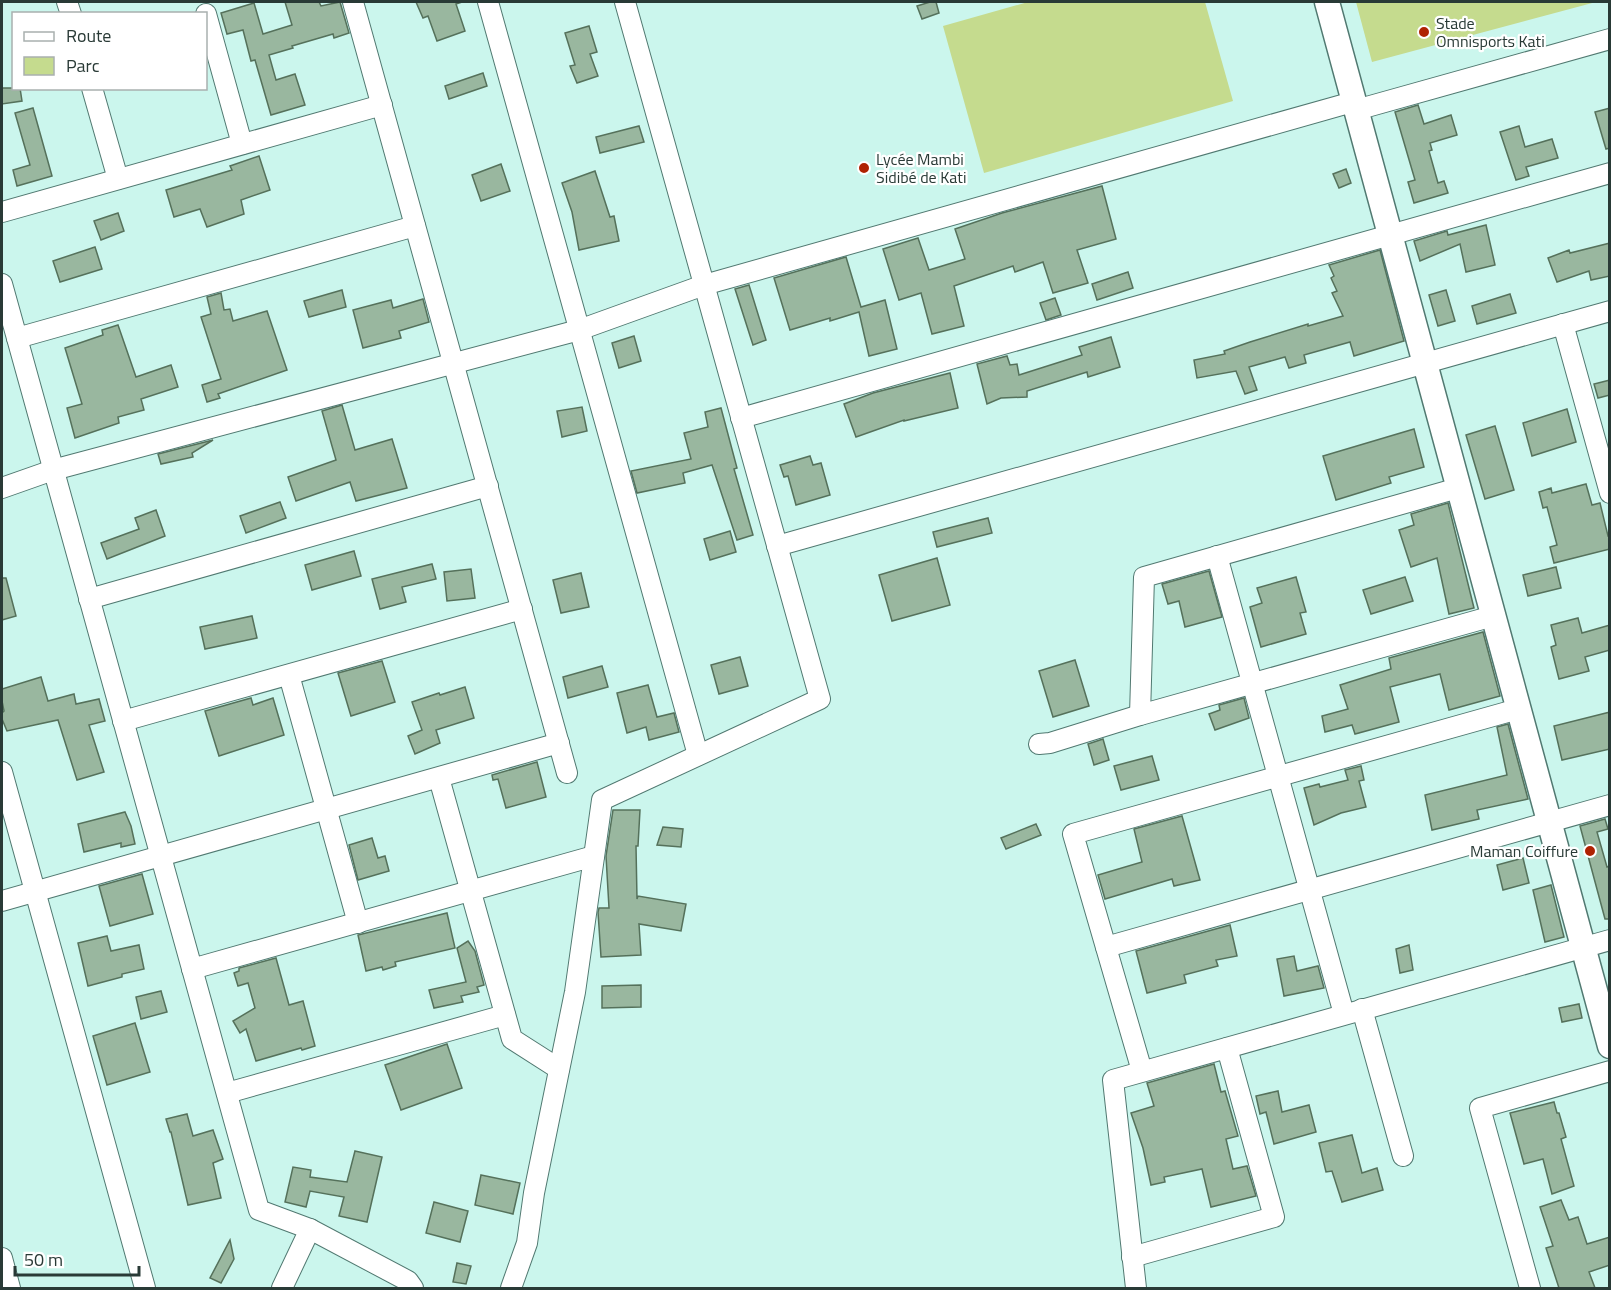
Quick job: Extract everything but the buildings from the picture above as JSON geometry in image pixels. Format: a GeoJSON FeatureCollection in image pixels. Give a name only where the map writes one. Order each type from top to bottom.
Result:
{"type":"FeatureCollection","features":[{"type":"Feature","properties":{"kind":"street"},"geometry":{"type":"LineString","coordinates":[[353,2],[567,773]]}},
{"type":"Feature","properties":{"kind":"street"},"geometry":{"type":"LineString","coordinates":[[488,2],[698,755]]}},
{"type":"Feature","properties":{"kind":"street"},"geometry":{"type":"LineString","coordinates":[[511,1288],[527,1243],[534,1193],[575,992],[602,800],[820,699],[625,2]]}},
{"type":"Feature","properties":{"kind":"street"},"geometry":{"type":"LineString","coordinates":[[1326,2],[1610,1046]]}},
{"type":"Feature","properties":{"kind":"street"},"geometry":{"type":"LineString","coordinates":[[207,18],[242,144]]}},
{"type":"Feature","properties":{"kind":"street"},"geometry":{"type":"LineString","coordinates":[[1356,111],[1610,39]]}},
{"type":"Feature","properties":{"kind":"street"},"geometry":{"type":"LineString","coordinates":[[93,90],[118,179]]}},
{"type":"Feature","properties":{"kind":"street"},"geometry":{"type":"LineString","coordinates":[[2,488],[53,471],[579,330],[704,286],[1349,103],[1356,111]]}},
{"type":"Feature","properties":{"kind":"street"},"geometry":{"type":"LineString","coordinates":[[2,212],[382,105]]}},
{"type":"Feature","properties":{"kind":"street"},"geometry":{"type":"LineString","coordinates":[[741,417],[1610,173]]}},
{"type":"Feature","properties":{"kind":"street"},"geometry":{"type":"LineString","coordinates":[[17,338],[415,226]]}},
{"type":"Feature","properties":{"kind":"street"},"geometry":{"type":"LineString","coordinates":[[2,284],[259,1210],[310,1229],[408,1281],[413,1288]]}},
{"type":"Feature","properties":{"kind":"street"},"geometry":{"type":"LineString","coordinates":[[777,546],[1610,311]]}},
{"type":"Feature","properties":{"kind":"street"},"geometry":{"type":"LineString","coordinates":[[1563,324],[1610,493]]}},
{"type":"Feature","properties":{"kind":"street"},"geometry":{"type":"LineString","coordinates":[[89,599],[488,486]]}},
{"type":"Feature","properties":{"kind":"street"},"geometry":{"type":"LineString","coordinates":[[1140,715],[1144,577],[1458,488]]}},
{"type":"Feature","properties":{"kind":"street"},"geometry":{"type":"LineString","coordinates":[[1217,556],[1310,889],[1402,1156]]}},
{"type":"Feature","properties":{"kind":"street"},"geometry":{"type":"LineString","coordinates":[[123,721],[522,609]]}},
{"type":"Feature","properties":{"kind":"street"},"geometry":{"type":"LineString","coordinates":[[1039,744],[1050,743],[1140,715],[1493,616]]}},
{"type":"Feature","properties":{"kind":"street"},"geometry":{"type":"LineString","coordinates":[[289,675],[358,923]]}},
{"type":"Feature","properties":{"kind":"street"},"geometry":{"type":"LineString","coordinates":[[1142,1071],[1073,834],[1518,709]]}},
{"type":"Feature","properties":{"kind":"street"},"geometry":{"type":"LineString","coordinates":[[2,901],[559,743]]}},
{"type":"Feature","properties":{"kind":"street"},"geometry":{"type":"LineString","coordinates":[[2,772],[145,1288]]}},
{"type":"Feature","properties":{"kind":"street"},"geometry":{"type":"LineString","coordinates":[[439,777],[512,1039],[559,1069]]}},
{"type":"Feature","properties":{"kind":"street"},"geometry":{"type":"LineString","coordinates":[[1106,947],[1610,805]]}},
{"type":"Feature","properties":{"kind":"street"},"geometry":{"type":"LineString","coordinates":[[192,969],[594,856]]}},
{"type":"Feature","properties":{"kind":"street"},"geometry":{"type":"LineString","coordinates":[[1136,1288],[1113,1080],[1610,940]]}},
{"type":"Feature","properties":{"kind":"street"},"geometry":{"type":"LineString","coordinates":[[227,1093],[505,1015]]}},
{"type":"Feature","properties":{"kind":"street"},"geometry":{"type":"LineString","coordinates":[[1132,1257],[1274,1217],[1227,1047]]}},
{"type":"Feature","properties":{"kind":"street"},"geometry":{"type":"LineString","coordinates":[[1530,1288],[1480,1108],[1610,1071]]}},
{"type":"Feature","properties":{"kind":"street"},"geometry":{"type":"LineString","coordinates":[[282,1288],[310,1229]]}},
{"type":"Feature","properties":{"kind":"street"},"geometry":{"type":"LineString","coordinates":[[2,1258],[10,1288]]}},
{"type":"Feature","properties":{"kind":"green space"},"geometry":{"type":"Polygon","coordinates":[[[1028,2],[1205,2],[1233,101],[984,173],[943,26],[1028,2]]]}},
{"type":"Feature","properties":{"kind":"green space","name":"Stade Omnisports Kati"},"geometry":{"type":"Polygon","coordinates":[[[1356,2],[1596,2],[1372,62],[1356,2]]]}},
{"type":"Feature","properties":{"kind":"place","name":"Stade Omnisports Kati"},"geometry":{"type":"Point","coordinates":[1424,32]}},
{"type":"Feature","properties":{"kind":"place","name":"Lycée Mambi Sidibé de Kati"},"geometry":{"type":"Point","coordinates":[864,168]}},
{"type":"Feature","properties":{"kind":"place","name":"Maman Coiffure"},"geometry":{"type":"Point","coordinates":[1590,851]}}]}
